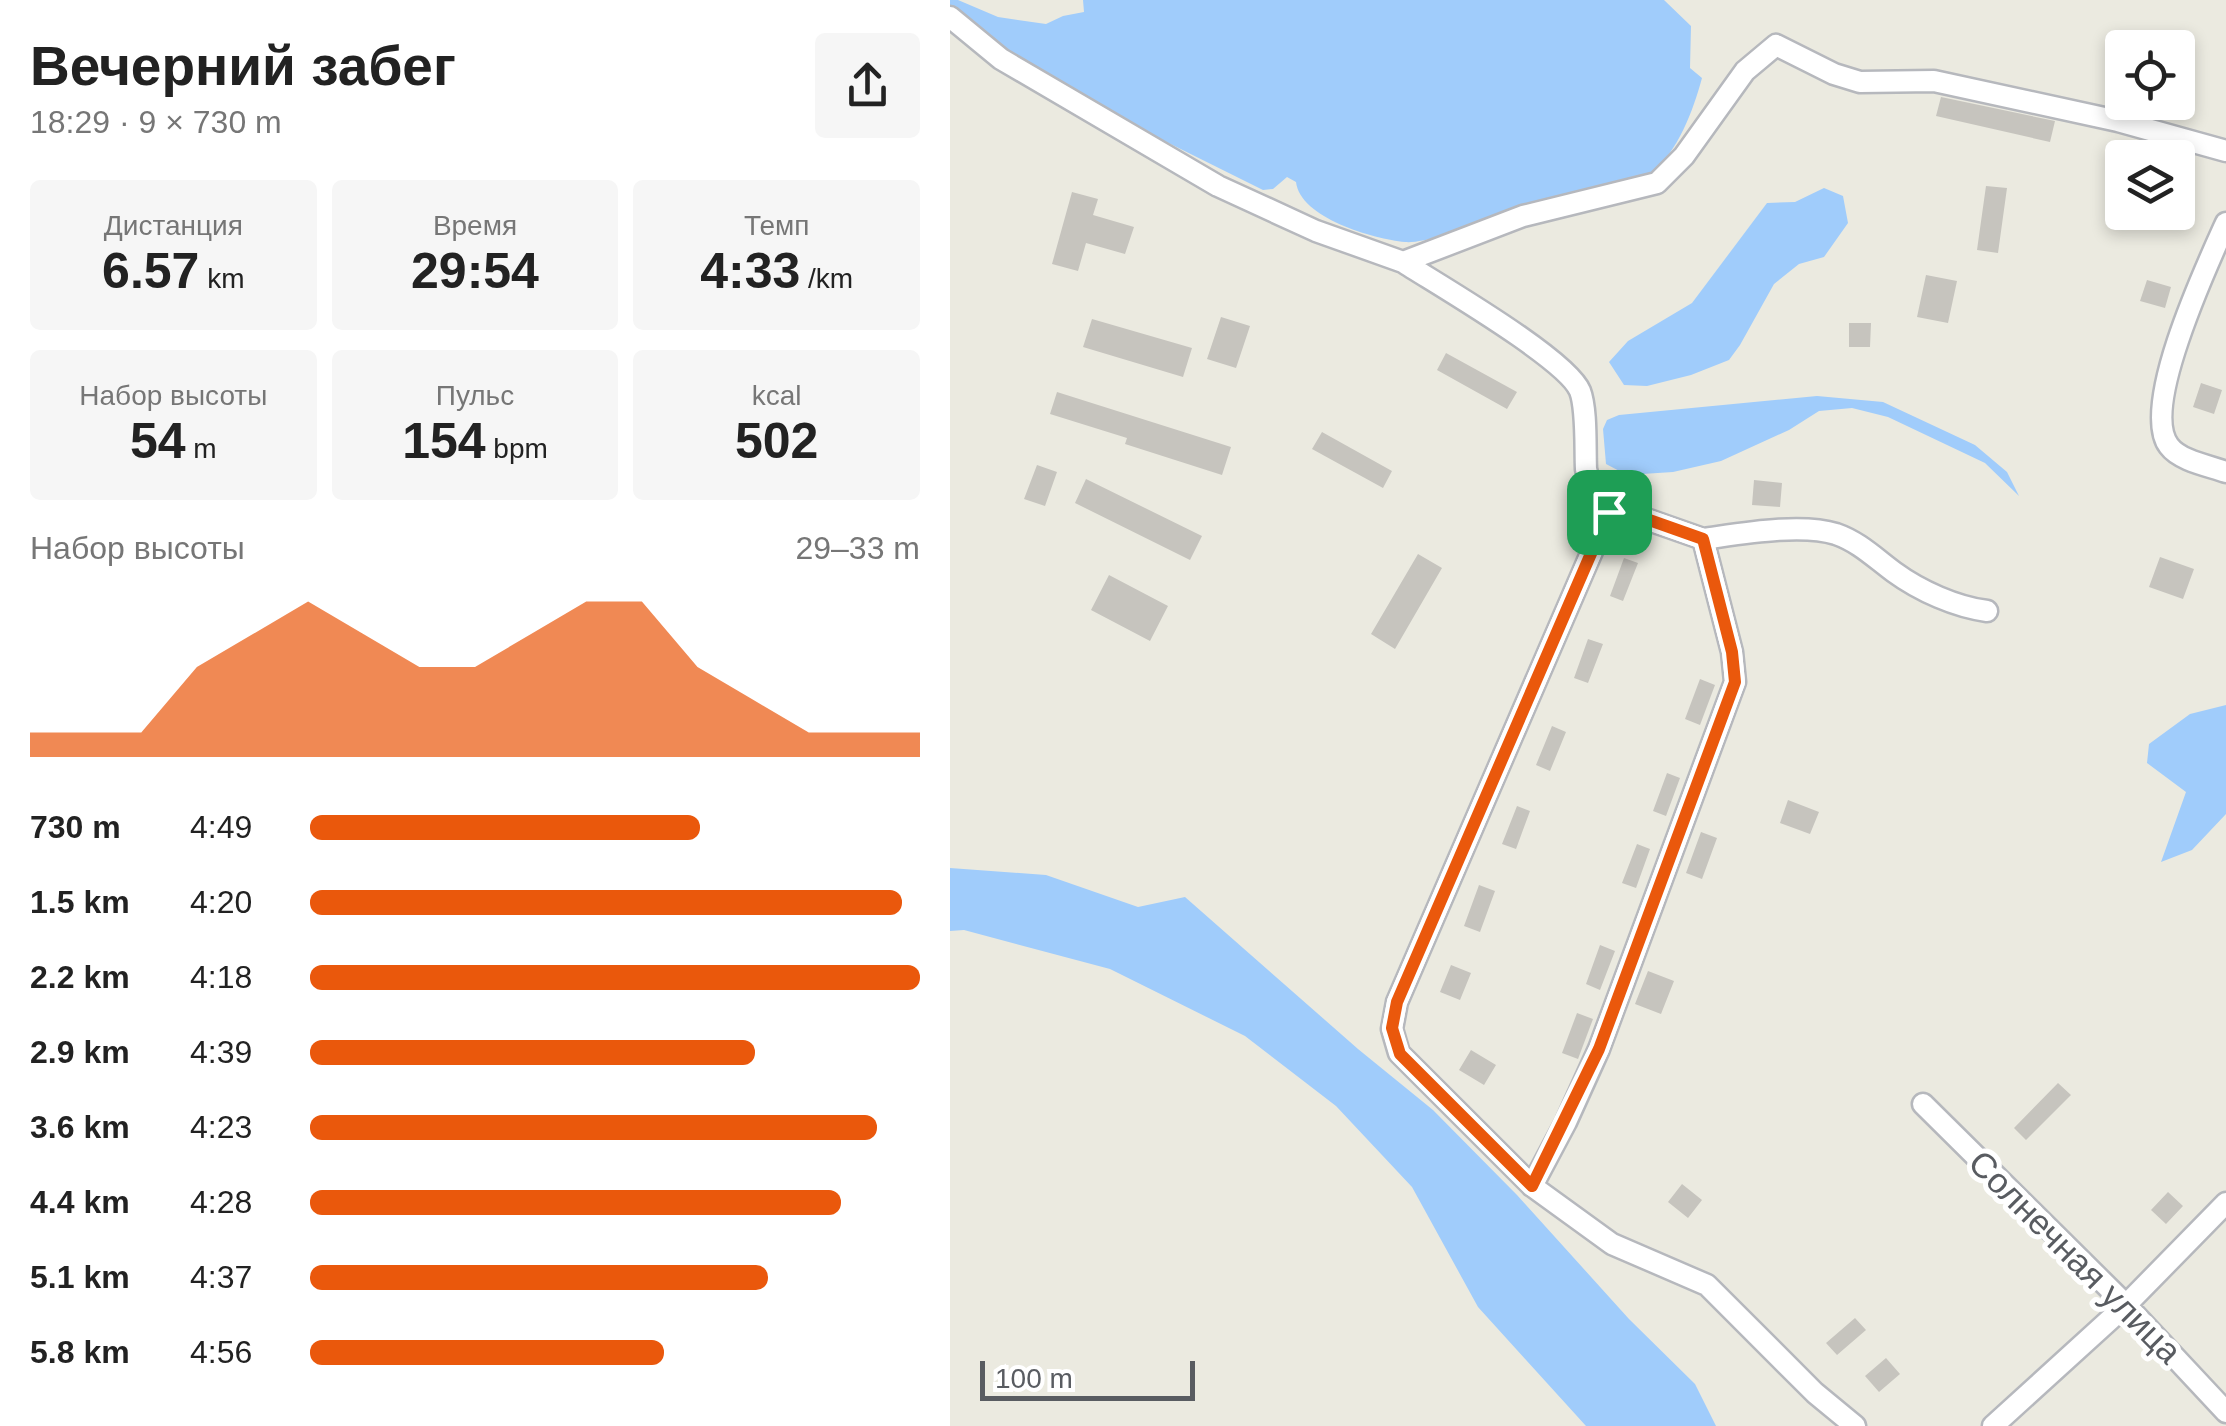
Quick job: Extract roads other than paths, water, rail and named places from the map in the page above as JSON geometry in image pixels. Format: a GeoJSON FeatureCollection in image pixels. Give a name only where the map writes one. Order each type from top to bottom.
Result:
{"type":"FeatureCollection","features":[{"type":"Feature","properties":{"kind":"street"},"geometry":{"type":"LineString","coordinates":[[950,17],[1001,59],[1218,186],[1316,231],[1403,262],[1526,341],[1573,380],[1581,392],[1586,469],[1609,512]]}},
{"type":"Feature","properties":{"kind":"street"},"geometry":{"type":"LineString","coordinates":[[1403,262],[1523,216],[1657,183],[1684,156],[1745,72],[1776,44],[1834,74],[1860,82],[1934,82],[2118,121],[2226,151]]}},
{"type":"Feature","properties":{"kind":"street"},"geometry":{"type":"LineString","coordinates":[[2226,223],[2204,271],[2166,377],[2160,423],[2169,446],[2179,454],[2226,472]]}},
{"type":"Feature","properties":{"kind":"street"},"geometry":{"type":"LineString","coordinates":[[1609,512],[1624,511],[1703,539],[1804,531],[1834,534],[1870,551],[1896,574],[1964,608],[1987,612]]}},
{"type":"Feature","properties":{"kind":"street"},"geometry":{"type":"LineString","coordinates":[[1609,512],[1397,1002],[1392,1028],[1400,1054],[1532,1186],[1612,1244],[1707,1285],[1855,1426]]}},
{"type":"Feature","properties":{"kind":"street"},"geometry":{"type":"LineString","coordinates":[[1532,1186],[1599,1049],[1735,682],[1732,652],[1703,539]]}},
{"type":"Feature","properties":{"kind":"street","name":"Солнечная улица"},"geometry":{"type":"LineString","coordinates":[[1923,1104],[2126,1305],[2226,1412]]}},
{"type":"Feature","properties":{"kind":"street"},"geometry":{"type":"LineString","coordinates":[[1993,1426],[2126,1305],[2226,1203]]}},
{"type":"Feature","properties":{"kind":"water"},"geometry":{"type":"Polygon","coordinates":[[[950,0],[998,17],[1046,24],[1084,12],[1083,0],[1664,0],[1691,26],[1690,68],[1702,78],[1677,142],[1651,173],[1437,238],[1405,242],[1358,231],[1324,216],[1310,206],[1296,182],[1287,177],[1273,189],[1263,190],[1074,96],[950,14],[950,0]]]}},
{"type":"Feature","properties":{"kind":"water"},"geometry":{"type":"Polygon","coordinates":[[[1824,188],[1843,196],[1848,223],[1824,257],[1799,264],[1774,284],[1729,360],[1647,386],[1624,385],[1609,362],[1628,341],[1692,303],[1767,203],[1795,202],[1824,188]]]}},
{"type":"Feature","properties":{"kind":"water"},"geometry":{"type":"Polygon","coordinates":[[[1817,396],[1883,402],[1975,445],[2007,472],[2019,496],[1985,463],[1888,417],[1852,408],[1819,411],[1789,430],[1721,461],[1673,472],[1627,475],[1606,464],[1603,429],[1607,420],[1619,415],[1817,396]]]}},
{"type":"Feature","properties":{"kind":"water"},"geometry":{"type":"Polygon","coordinates":[[[2226,705],[2226,814],[2192,850],[2161,862],[2186,792],[2147,763],[2149,744],[2190,714],[2226,705]]]}},
{"type":"Feature","properties":{"kind":"water"},"geometry":{"type":"Polygon","coordinates":[[[950,868],[1046,875],[1138,907],[1185,897],[1433,1110],[1695,1384],[1716,1426],[1586,1426],[1478,1307],[1412,1187],[1336,1106],[1245,1036],[1110,969],[964,930],[950,931],[950,868]]]}}]}
